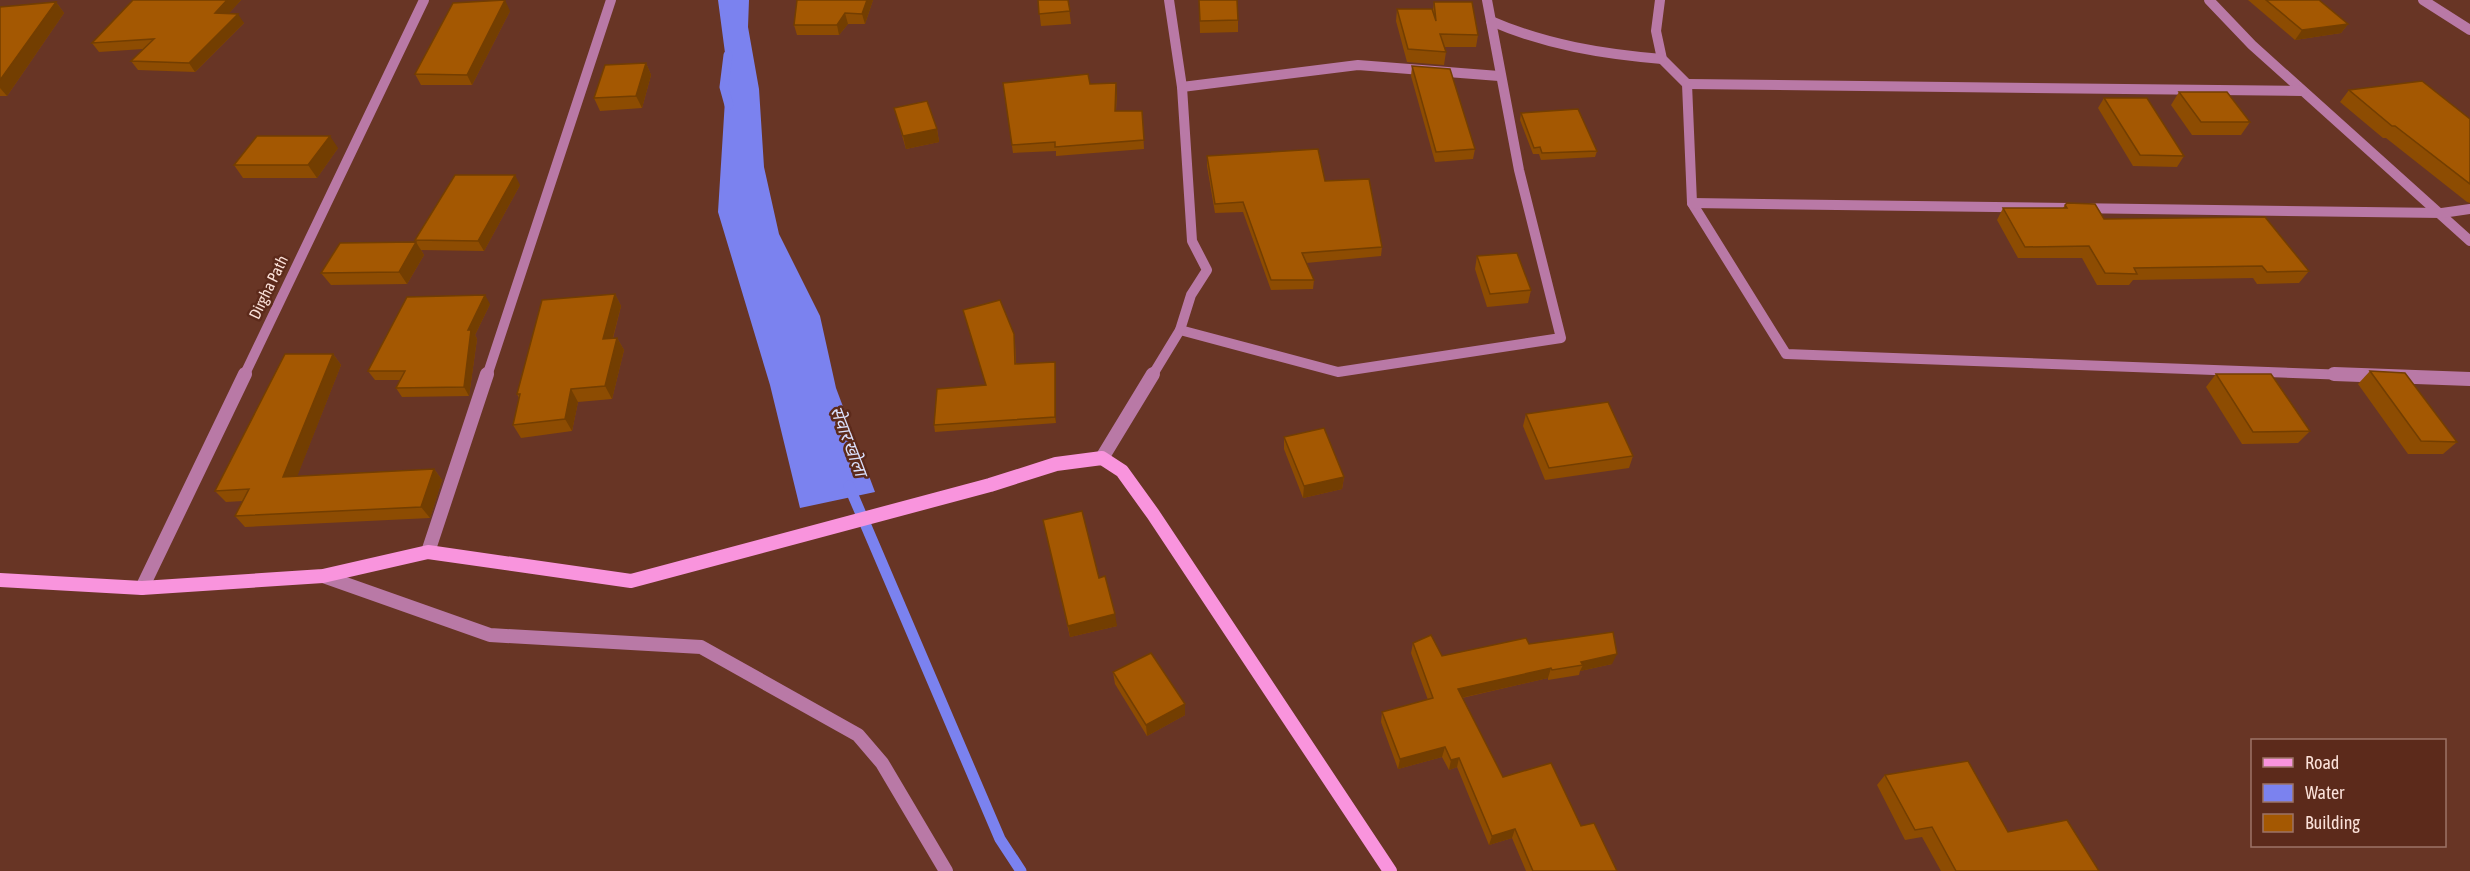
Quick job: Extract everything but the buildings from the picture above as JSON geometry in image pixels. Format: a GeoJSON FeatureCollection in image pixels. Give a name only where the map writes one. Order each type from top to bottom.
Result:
{"type":"FeatureCollection","features":[{"type":"Feature","properties":{"kind":"street","name":"Dirgha Path"},"geometry":{"type":"LineString","coordinates":[[142,588],[424,0]]}},
{"type":"Feature","properties":{"kind":"street"},"geometry":{"type":"LineString","coordinates":[[428,552],[610,0]]}},
{"type":"Feature","properties":{"kind":"street"},"geometry":{"type":"LineString","coordinates":[[1102,458],[1180,330],[1191,295],[1207,270],[1192,241],[1182,87],[1169,0]]}},
{"type":"Feature","properties":{"kind":"street"},"geometry":{"type":"LineString","coordinates":[[1180,330],[1338,372],[1561,338],[1544,281],[1499,76],[1487,0]]}},
{"type":"Feature","properties":{"kind":"street"},"geometry":{"type":"LineString","coordinates":[[1660,0],[1656,31],[1662,59],[1687,84],[1692,203],[1786,354],[2470,379]]}},
{"type":"Feature","properties":{"kind":"street"},"geometry":{"type":"LineString","coordinates":[[2209,0],[2252,45],[2442,213],[2470,241]]}},
{"type":"Feature","properties":{"kind":"street"},"geometry":{"type":"LineString","coordinates":[[2423,0],[2470,30]]}},
{"type":"Feature","properties":{"kind":"street"},"geometry":{"type":"LineString","coordinates":[[1491,21],[1517,34],[1555,44],[1614,55],[1662,59]]}},
{"type":"Feature","properties":{"kind":"street"},"geometry":{"type":"LineString","coordinates":[[1182,87],[1358,65],[1499,76]]}},
{"type":"Feature","properties":{"kind":"street"},"geometry":{"type":"LineString","coordinates":[[1687,84],[2302,90]]}},
{"type":"Feature","properties":{"kind":"street"},"geometry":{"type":"LineString","coordinates":[[1692,203],[2442,213],[2470,209]]}},
{"type":"Feature","properties":{"kind":"street"},"geometry":{"type":"LineString","coordinates":[[0,580],[142,588],[323,576],[428,552],[631,581],[990,485],[1056,464],[1102,458],[1122,471],[1153,514],[1390,871]]}},
{"type":"Feature","properties":{"kind":"street"},"geometry":{"type":"LineString","coordinates":[[323,576],[490,635],[701,647],[858,735],[882,763],[946,871]]}},
{"type":"Feature","properties":{"kind":"water"},"geometry":{"type":"Polygon","coordinates":[[[718,0],[749,0],[748,27],[759,89],[764,167],[779,234],[820,316],[836,388],[875,492],[800,508],[770,385],[718,212],[727,68],[718,0]]]}},
{"type":"Feature","properties":{"kind":"waterway","name":"सेवार खोला"},"geometry":{"type":"LineString","coordinates":[[728,55],[724,87],[729,105]]}},
{"type":"Feature","properties":{"kind":"waterway","name":"सेवार खोला"},"geometry":{"type":"LineString","coordinates":[[849,486],[1000,839],[1021,871]]}}]}
